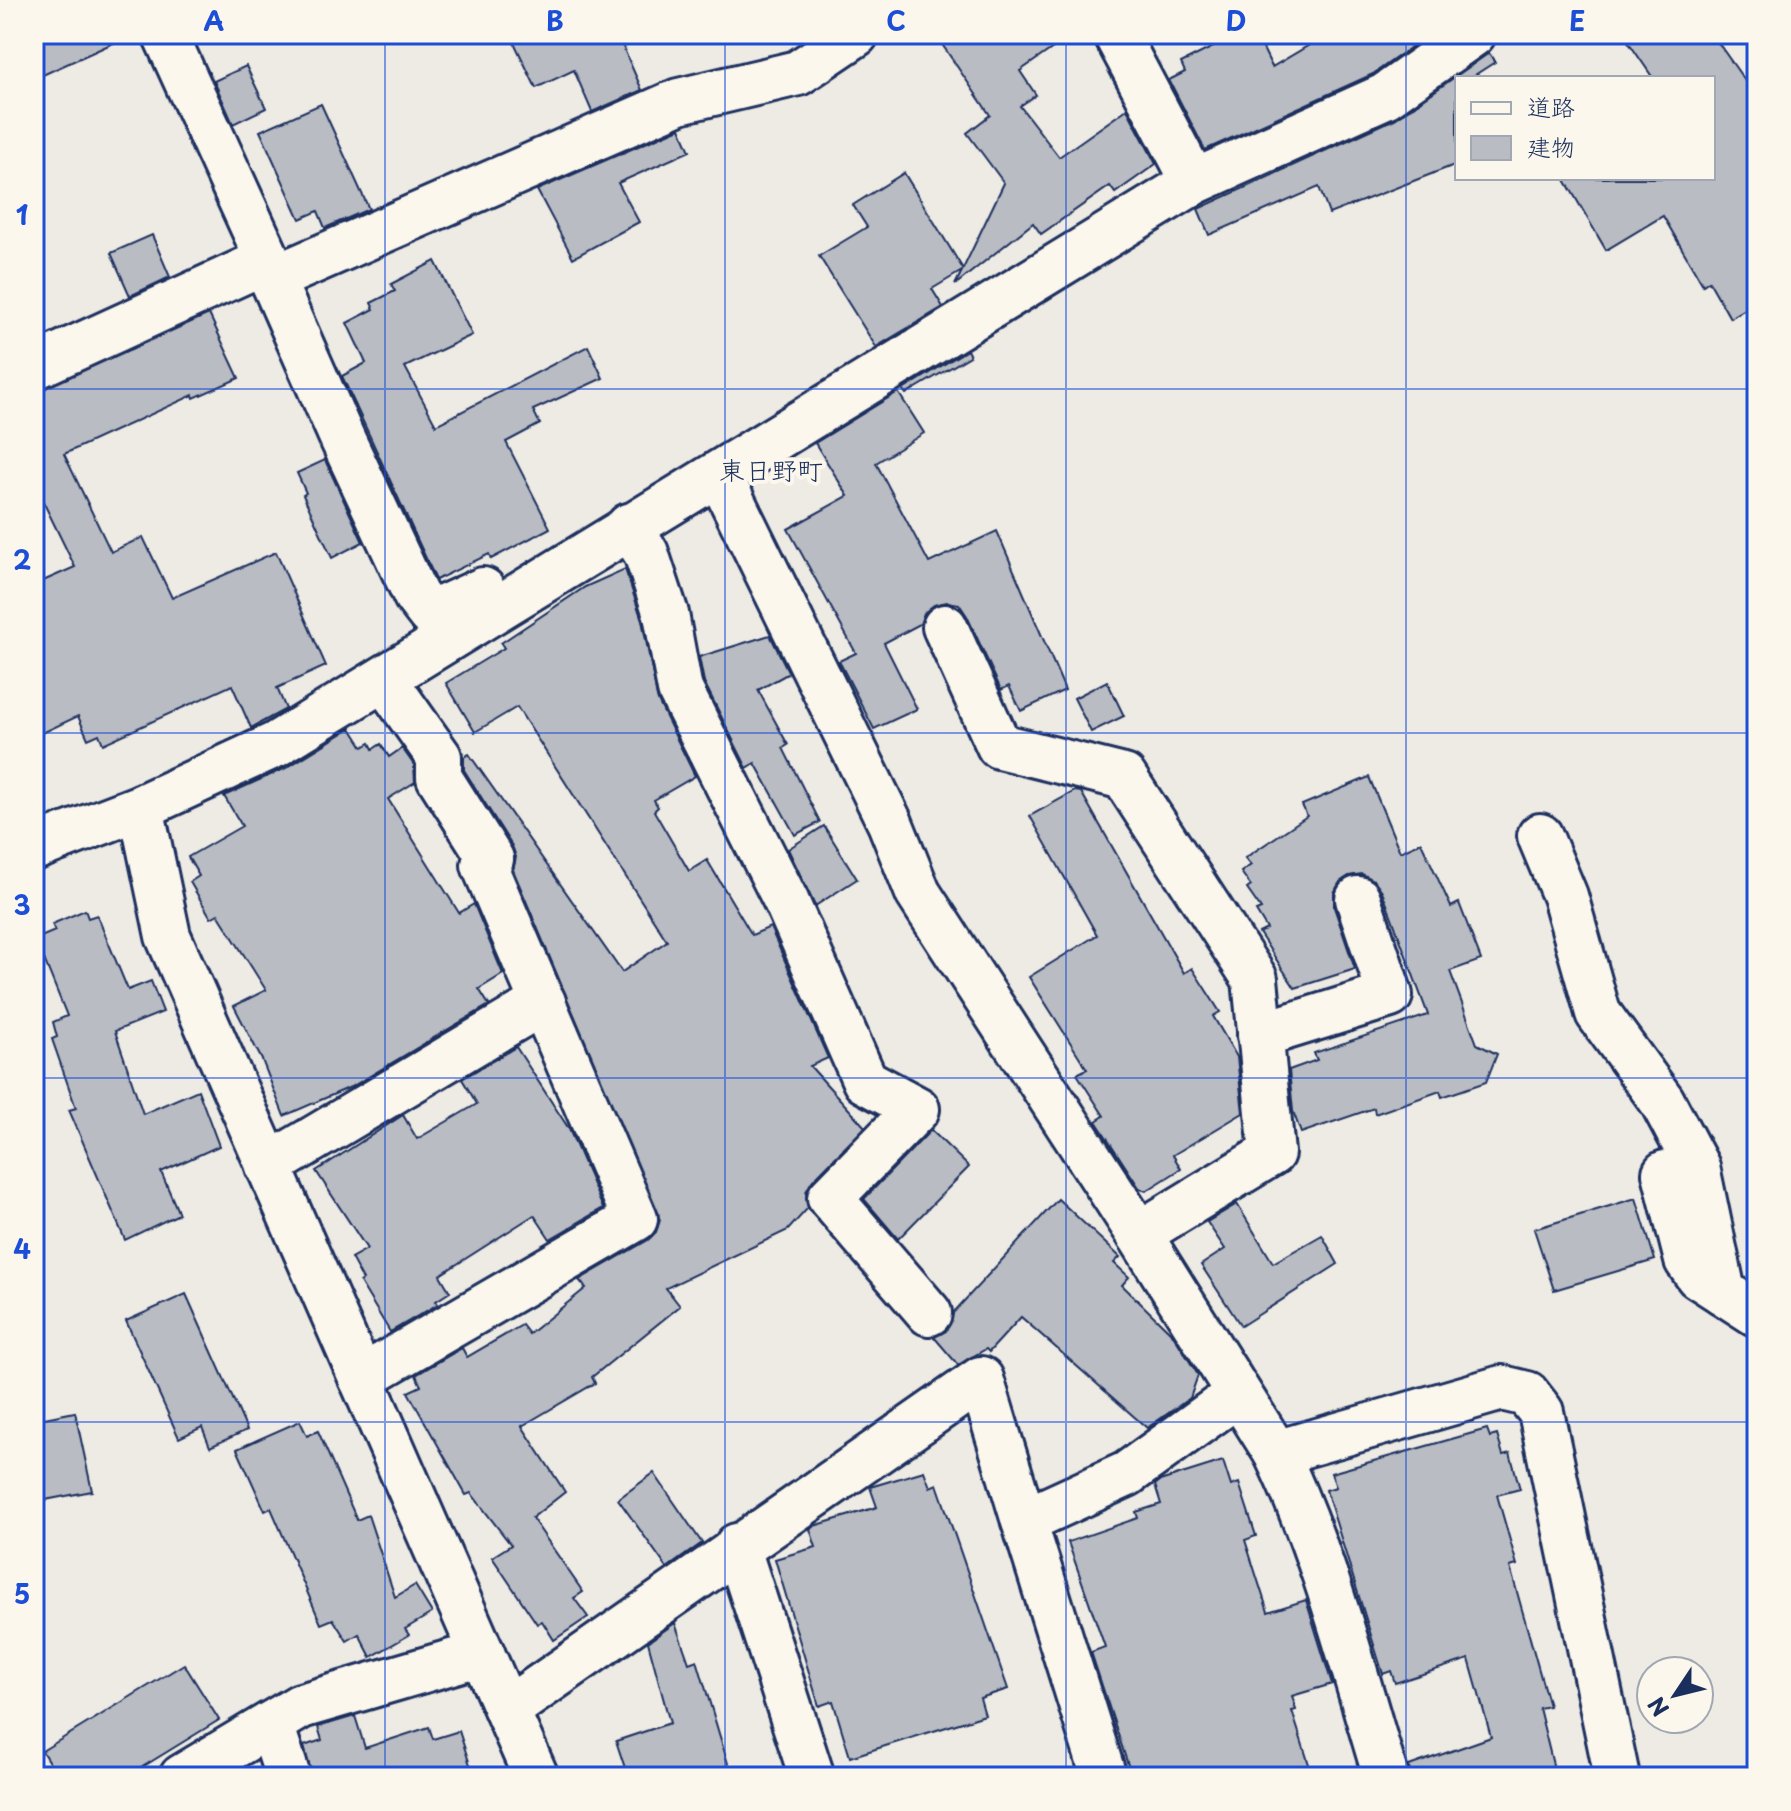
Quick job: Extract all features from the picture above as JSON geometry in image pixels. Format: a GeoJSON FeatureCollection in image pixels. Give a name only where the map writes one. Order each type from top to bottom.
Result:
{"type":"FeatureCollection","features":[{"type":"Feature","properties":{"kind":"street"},"geometry":{"type":"LineString","coordinates":[[165,34],[342,438],[416,596],[430,614],[517,574],[543,581]]}},
{"type":"Feature","properties":{"kind":"street"},"geometry":{"type":"LineString","coordinates":[[34,367],[679,101],[798,73],[856,34]]}},
{"type":"Feature","properties":{"kind":"street"},"geometry":{"type":"LineString","coordinates":[[1116,34],[1194,182]]}},
{"type":"Feature","properties":{"kind":"street"},"geometry":{"type":"LineString","coordinates":[[34,848],[141,807],[275,745],[1194,182],[1385,96],[1473,34]]}},
{"type":"Feature","properties":{"kind":"street"},"geometry":{"type":"LineString","coordinates":[[719,474],[890,823],[918,893],[1139,1234],[1276,1453],[1293,1488],[1329,1593],[1386,1777]]}},
{"type":"Feature","properties":{"kind":"street"},"geometry":{"type":"LineString","coordinates":[[629,526],[646,553],[666,614],[680,690],[787,903],[865,1081],[917,1109],[830,1198],[929,1313]]}},
{"type":"Feature","properties":{"kind":"street"},"geometry":{"type":"LineString","coordinates":[[945,627],[999,746],[1124,777],[1255,979],[1272,1153],[1139,1234]]}},
{"type":"Feature","properties":{"kind":"street"},"geometry":{"type":"LineString","coordinates":[[361,1378],[635,1219],[484,865],[491,859],[439,777],[439,757],[384,679]]}},
{"type":"Feature","properties":{"kind":"street"},"geometry":{"type":"LineString","coordinates":[[141,807],[168,936],[536,1777]]}},
{"type":"Feature","properties":{"kind":"street"},"geometry":{"type":"LineString","coordinates":[[1540,836],[1565,896],[1598,1013],[1662,1101],[1697,1167],[1740,1303]]}},
{"type":"Feature","properties":{"kind":"street"},"geometry":{"type":"LineString","coordinates":[[1260,1035],[1390,995],[1358,899]]}},
{"type":"Feature","properties":{"kind":"street"},"geometry":{"type":"LineString","coordinates":[[268,1166],[543,1002]]}},
{"type":"Feature","properties":{"kind":"street"},"geometry":{"type":"LineString","coordinates":[[1665,1173],[1687,1260],[1698,1276],[1740,1303]]}},
{"type":"Feature","properties":{"kind":"street"},"geometry":{"type":"LineString","coordinates":[[507,1710],[737,1546],[981,1379],[1104,1777]]}},
{"type":"Feature","properties":{"kind":"street"},"geometry":{"type":"LineString","coordinates":[[1276,1453],[1502,1388],[1527,1394],[1541,1412],[1617,1777]]}},
{"type":"Feature","properties":{"kind":"street"},"geometry":{"type":"LineString","coordinates":[[1024,1521],[1127,1474],[1238,1394]]}},
{"type":"Feature","properties":{"kind":"street"},"geometry":{"type":"LineString","coordinates":[[737,1546],[812,1777]]}},
{"type":"Feature","properties":{"kind":"street"},"geometry":{"type":"LineString","coordinates":[[182,1777],[301,1706],[482,1653]]}},
{"type":"Feature","properties":{"kind":"street"},"geometry":{"type":"LineString","coordinates":[[271,1724],[288,1777]]}},
{"type":"Feature","properties":{"kind":"building"},"geometry":{"type":"Polygon","coordinates":[[[34,34],[133,34],[34,79],[34,34]]]}},
{"type":"Feature","properties":{"kind":"building"},"geometry":{"type":"Polygon","coordinates":[[[510,34],[649,34],[623,47],[642,90],[592,112],[574,70],[536,88],[510,34]]]}},
{"type":"Feature","properties":{"kind":"building"},"geometry":{"type":"Polygon","coordinates":[[[935,34],[1073,34],[1020,71],[1036,95],[1020,106],[1059,157],[1127,109],[1156,164],[1115,193],[1110,186],[1041,234],[1033,223],[955,285],[962,271],[932,289],[943,307],[876,347],[819,256],[867,227],[853,205],[904,173],[963,269],[1004,183],[967,133],[990,115],[935,34]]]}},
{"type":"Feature","properties":{"kind":"building"},"geometry":{"type":"Polygon","coordinates":[[[1239,34],[1256,34],[1272,67],[1328,34],[1430,34],[1373,74],[1205,150],[1169,80],[1185,72],[1181,63],[1239,34]]]}},
{"type":"Feature","properties":{"kind":"building"},"geometry":{"type":"Polygon","coordinates":[[[1623,34],[1712,34],[1757,98],[1757,302],[1730,318],[1709,281],[1703,285],[1663,216],[1606,250],[1565,180],[1715,180],[1715,76],[1652,76],[1623,34]]]}},
{"type":"Feature","properties":{"kind":"building"},"geometry":{"type":"Polygon","coordinates":[[[1489,53],[1495,62],[1473,76],[1456,76],[1489,53]]]}},
{"type":"Feature","properties":{"kind":"building"},"geometry":{"type":"Polygon","coordinates":[[[246,66],[266,108],[233,124],[214,81],[246,66]]]}},
{"type":"Feature","properties":{"kind":"building"},"geometry":{"type":"Polygon","coordinates":[[[1455,77],[1455,165],[1329,214],[1319,187],[1209,235],[1198,209],[1395,119],[1455,77]]]}},
{"type":"Feature","properties":{"kind":"building"},"geometry":{"type":"Polygon","coordinates":[[[321,104],[369,209],[325,228],[318,211],[300,219],[260,131],[321,104]]]}},
{"type":"Feature","properties":{"kind":"building"},"geometry":{"type":"Polygon","coordinates":[[[680,128],[690,151],[618,183],[639,222],[573,258],[537,190],[680,128]]]}},
{"type":"Feature","properties":{"kind":"building"},"geometry":{"type":"Polygon","coordinates":[[[152,235],[170,277],[130,296],[111,253],[152,235]]]}},
{"type":"Feature","properties":{"kind":"building"},"geometry":{"type":"Polygon","coordinates":[[[435,261],[472,335],[405,367],[436,425],[588,346],[603,378],[533,410],[540,424],[506,442],[550,528],[491,559],[489,554],[436,580],[342,376],[366,363],[347,323],[374,309],[371,303],[395,291],[391,284],[435,261]]]}},
{"type":"Feature","properties":{"kind":"building"},"geometry":{"type":"Polygon","coordinates":[[[209,314],[239,378],[194,398],[193,395],[64,454],[111,552],[143,537],[172,598],[276,552],[326,666],[277,688],[286,709],[251,728],[232,685],[103,744],[99,734],[88,739],[78,716],[34,737],[34,585],[75,567],[34,483],[34,392],[209,314]]]}},
{"type":"Feature","properties":{"kind":"building"},"geometry":{"type":"Polygon","coordinates":[[[967,350],[970,356],[906,394],[903,390],[967,350]]]}},
{"type":"Feature","properties":{"kind":"building"},"geometry":{"type":"Polygon","coordinates":[[[898,392],[924,433],[876,463],[929,563],[997,531],[1065,690],[1021,711],[1009,686],[1001,690],[959,604],[947,602],[934,605],[924,613],[920,624],[884,643],[917,709],[874,729],[839,661],[856,653],[788,529],[848,496],[815,443],[898,392]]]}},
{"type":"Feature","properties":{"kind":"building"},"geometry":{"type":"Polygon","coordinates":[[[325,460],[363,542],[332,558],[303,495],[306,493],[297,473],[325,460]]]}},
{"type":"Feature","properties":{"kind":"building"},"geometry":{"type":"Polygon","coordinates":[[[625,569],[642,620],[658,701],[695,776],[654,800],[658,807],[654,811],[689,871],[707,860],[752,935],[770,927],[828,1058],[810,1066],[865,1127],[812,1181],[806,1192],[808,1208],[788,1230],[666,1288],[680,1306],[592,1377],[595,1383],[522,1426],[565,1492],[532,1518],[583,1592],[574,1598],[588,1617],[554,1640],[542,1621],[537,1624],[492,1557],[511,1545],[471,1493],[466,1495],[408,1392],[421,1386],[416,1375],[462,1348],[467,1357],[522,1325],[529,1334],[586,1288],[579,1280],[648,1240],[656,1232],[660,1220],[513,870],[516,857],[512,846],[464,770],[464,757],[469,754],[622,972],[667,941],[517,707],[475,732],[446,683],[504,648],[501,643],[585,587],[625,569]]]}},
{"type":"Feature","properties":{"kind":"building"},"geometry":{"type":"Polygon","coordinates":[[[770,635],[789,673],[758,690],[788,745],[783,748],[820,822],[795,835],[755,763],[747,768],[704,682],[699,657],[770,635]]]}},
{"type":"Feature","properties":{"kind":"building"},"geometry":{"type":"Polygon","coordinates":[[[1107,681],[1124,716],[1091,732],[1074,698],[1107,681]]]}},
{"type":"Feature","properties":{"kind":"building"},"geometry":{"type":"Polygon","coordinates":[[[351,728],[363,747],[370,743],[373,749],[381,744],[389,757],[402,748],[414,765],[415,782],[388,799],[459,913],[474,904],[503,974],[479,989],[489,1005],[353,1086],[284,1116],[262,1060],[234,1006],[266,990],[218,914],[211,918],[190,882],[199,876],[188,857],[242,826],[224,796],[286,768],[351,728]]]}},
{"type":"Feature","properties":{"kind":"building"},"geometry":{"type":"Polygon","coordinates":[[[1369,777],[1400,852],[1421,842],[1451,907],[1459,903],[1481,960],[1450,971],[1477,1044],[1497,1054],[1486,1082],[1442,1097],[1440,1091],[1375,1114],[1374,1108],[1301,1133],[1293,1111],[1289,1070],[1317,1060],[1314,1053],[1428,1015],[1382,891],[1374,880],[1362,874],[1349,876],[1340,882],[1334,893],[1334,907],[1355,969],[1295,988],[1259,933],[1267,929],[1256,911],[1261,909],[1247,889],[1251,886],[1241,872],[1251,865],[1245,858],[1307,816],[1302,805],[1369,777]]]}},
{"type":"Feature","properties":{"kind":"building"},"geometry":{"type":"Polygon","coordinates":[[[1075,791],[1081,792],[1184,973],[1192,968],[1220,1012],[1213,1016],[1237,1057],[1243,1113],[1173,1155],[1181,1169],[1146,1191],[1140,1189],[1096,1121],[1104,1116],[1077,1074],[1087,1069],[1029,977],[1097,935],[1030,816],[1075,791]]]}},
{"type":"Feature","properties":{"kind":"building"},"geometry":{"type":"Polygon","coordinates":[[[824,826],[857,879],[815,906],[788,849],[824,826]]]}},
{"type":"Feature","properties":{"kind":"building"},"geometry":{"type":"Polygon","coordinates":[[[85,910],[88,918],[97,915],[128,990],[151,981],[163,1012],[115,1031],[143,1114],[198,1090],[219,1146],[161,1172],[179,1214],[125,1240],[69,1110],[76,1108],[52,1039],[57,1037],[53,1022],[67,1016],[36,939],[55,931],[52,924],[85,910]]]}},
{"type":"Feature","properties":{"kind":"building"},"geometry":{"type":"Polygon","coordinates":[[[516,1047],[569,1129],[603,1208],[550,1239],[534,1215],[440,1275],[450,1292],[436,1301],[438,1304],[390,1332],[360,1282],[363,1280],[351,1258],[367,1249],[316,1171],[403,1115],[417,1139],[477,1104],[462,1079],[516,1047]]]}},
{"type":"Feature","properties":{"kind":"building"},"geometry":{"type":"Polygon","coordinates":[[[931,1130],[969,1167],[898,1239],[864,1199],[931,1130]]]}},
{"type":"Feature","properties":{"kind":"building"},"geometry":{"type":"Polygon","coordinates":[[[1636,1198],[1655,1260],[1554,1290],[1534,1229],[1636,1198]]]}},
{"type":"Feature","properties":{"kind":"building"},"geometry":{"type":"Polygon","coordinates":[[[1058,1199],[1120,1257],[1114,1263],[1129,1277],[1122,1285],[1174,1336],[1198,1375],[1190,1398],[1147,1428],[1021,1317],[989,1352],[986,1349],[958,1365],[934,1337],[946,1331],[953,1313],[1058,1199]]]}},
{"type":"Feature","properties":{"kind":"building"},"geometry":{"type":"Polygon","coordinates":[[[1237,1204],[1273,1263],[1322,1235],[1338,1264],[1241,1326],[1201,1265],[1225,1249],[1207,1222],[1237,1204]]]}},
{"type":"Feature","properties":{"kind":"building"},"geometry":{"type":"Polygon","coordinates":[[[186,1294],[247,1430],[210,1447],[202,1427],[179,1438],[126,1321],[186,1294]]]}},
{"type":"Feature","properties":{"kind":"building"},"geometry":{"type":"Polygon","coordinates":[[[75,1412],[92,1491],[45,1500],[34,1448],[34,1420],[75,1412]]]}},
{"type":"Feature","properties":{"kind":"building"},"geometry":{"type":"Polygon","coordinates":[[[300,1421],[307,1436],[318,1431],[357,1520],[368,1515],[395,1597],[415,1585],[432,1613],[405,1629],[409,1635],[371,1657],[359,1634],[347,1641],[333,1619],[321,1624],[271,1508],[265,1511],[237,1449],[300,1421]]]}},
{"type":"Feature","properties":{"kind":"building"},"geometry":{"type":"Polygon","coordinates":[[[1487,1429],[1490,1437],[1497,1435],[1503,1455],[1510,1453],[1520,1489],[1497,1495],[1517,1565],[1510,1567],[1549,1706],[1539,1708],[1556,1777],[1410,1777],[1409,1766],[1491,1737],[1469,1659],[1395,1683],[1391,1671],[1383,1674],[1326,1490],[1336,1487],[1331,1473],[1487,1429]]]}},
{"type":"Feature","properties":{"kind":"building"},"geometry":{"type":"Polygon","coordinates":[[[1223,1461],[1231,1486],[1239,1483],[1256,1536],[1245,1540],[1268,1612],[1306,1600],[1332,1684],[1292,1696],[1296,1710],[1292,1711],[1313,1777],[1132,1777],[1091,1652],[1105,1647],[1068,1542],[1138,1518],[1136,1512],[1161,1504],[1155,1485],[1160,1481],[1223,1461]]]}},
{"type":"Feature","properties":{"kind":"building"},"geometry":{"type":"Polygon","coordinates":[[[924,1471],[930,1487],[937,1484],[1008,1689],[980,1698],[985,1715],[850,1757],[833,1701],[819,1706],[775,1559],[816,1547],[810,1529],[814,1526],[877,1507],[870,1487],[924,1471]]]}},
{"type":"Feature","properties":{"kind":"building"},"geometry":{"type":"Polygon","coordinates":[[[654,1473],[702,1543],[667,1568],[618,1499],[654,1473]]]}},
{"type":"Feature","properties":{"kind":"building"},"geometry":{"type":"Polygon","coordinates":[[[675,1623],[689,1663],[697,1660],[732,1777],[628,1777],[616,1741],[670,1723],[648,1642],[675,1623]]]}},
{"type":"Feature","properties":{"kind":"building"},"geometry":{"type":"Polygon","coordinates":[[[184,1664],[219,1720],[126,1777],[58,1777],[42,1751],[184,1664]]]}},
{"type":"Feature","properties":{"kind":"building"},"geometry":{"type":"Polygon","coordinates":[[[355,1716],[365,1748],[429,1727],[433,1739],[459,1731],[474,1777],[312,1777],[304,1746],[322,1740],[318,1727],[355,1716]]]}},
{"type":"Feature","properties":{"kind":"district","name":"東日野町"},"geometry":{"type":"Point","coordinates":[771,469]}}]}
